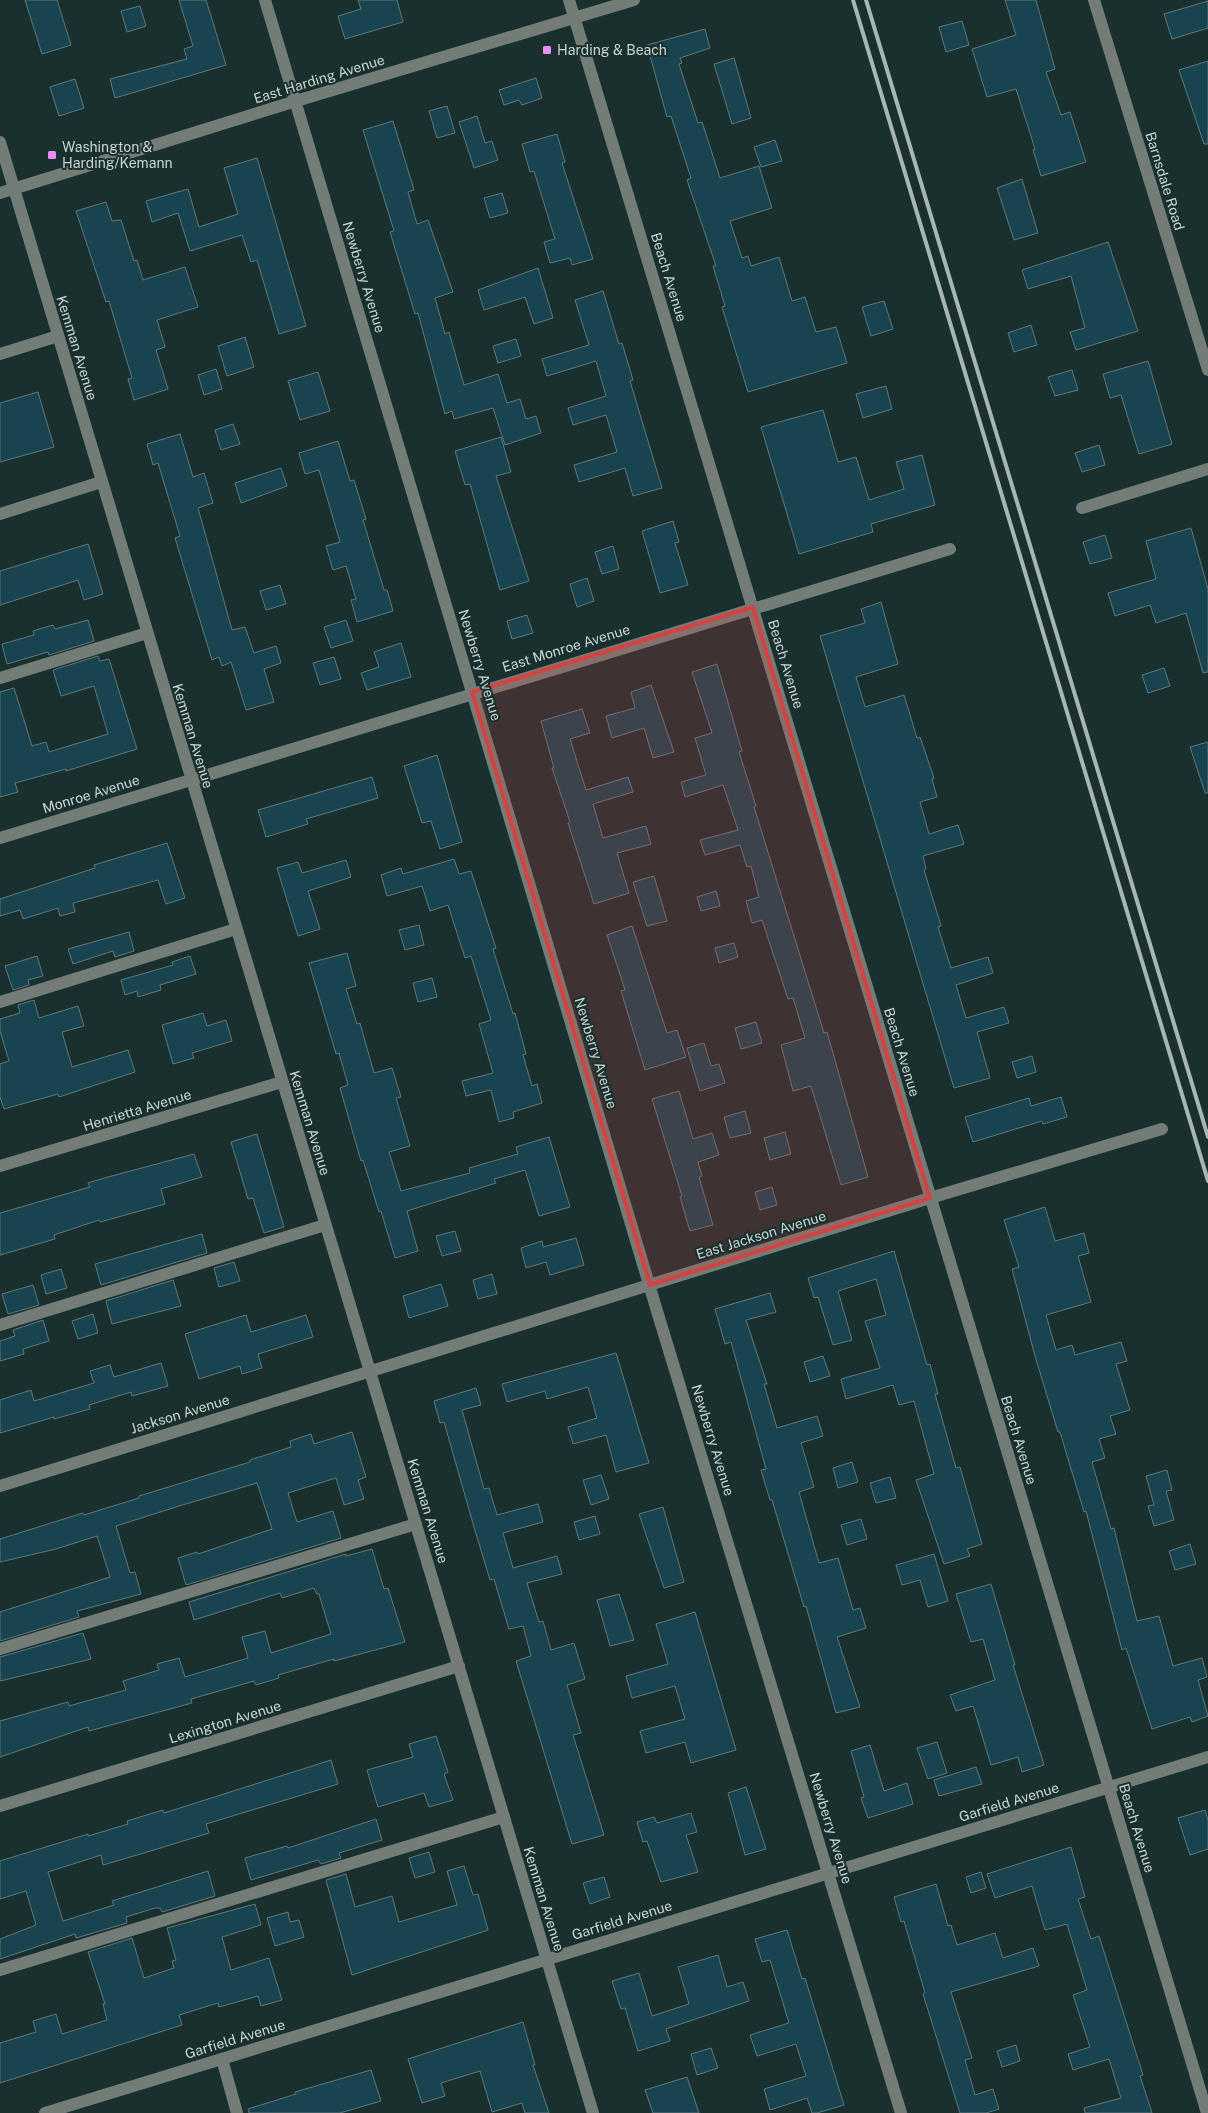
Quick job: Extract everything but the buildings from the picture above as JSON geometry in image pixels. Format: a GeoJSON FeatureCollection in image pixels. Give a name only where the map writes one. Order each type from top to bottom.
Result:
{"type":"FeatureCollection","features":[{"type":"Feature","properties":{"kind":"street","name":"Newberry Avenue"},"geometry":{"type":"LineString","coordinates":[[265,0],[650,1285],[902,2113]]}},
{"type":"Feature","properties":{"kind":"street","name":"Beach Avenue"},"geometry":{"type":"LineString","coordinates":[[569,0],[1207,2113]]}},
{"type":"Feature","properties":{"kind":"street","name":"East Harding Avenue"},"geometry":{"type":"LineString","coordinates":[[0,193],[296,101],[634,0]]}},
{"type":"Feature","properties":{"kind":"street","name":"Barnsdale Road"},"geometry":{"type":"LineString","coordinates":[[1094,0],[1208,370]]}},
{"type":"Feature","properties":{"kind":"street","name":"Kemman Avenue"},"geometry":{"type":"LineString","coordinates":[[0,142],[325,1225],[460,1666],[546,1960],[588,2112]]}},
{"type":"Feature","properties":{"kind":"street"},"geometry":{"type":"LineString","coordinates":[[0,354],[58,336]]}},
{"type":"Feature","properties":{"kind":"street"},"geometry":{"type":"LineString","coordinates":[[1082,508],[1208,468]]}},
{"type":"Feature","properties":{"kind":"street"},"geometry":{"type":"LineString","coordinates":[[0,514],[101,482]]}},
{"type":"Feature","properties":{"kind":"street","name":"East Monroe Avenue"},"geometry":{"type":"LineString","coordinates":[[191,779],[950,548]]}},
{"type":"Feature","properties":{"kind":"street"},"geometry":{"type":"LineString","coordinates":[[0,678],[147,633]]}},
{"type":"Feature","properties":{"kind":"street","name":"Monroe Avenue"},"geometry":{"type":"LineString","coordinates":[[0,838],[191,779]]}},
{"type":"Feature","properties":{"kind":"street"},"geometry":{"type":"LineString","coordinates":[[0,1002],[236,929]]}},
{"type":"Feature","properties":{"kind":"street","name":"Henrietta Avenue"},"geometry":{"type":"LineString","coordinates":[[0,1166],[282,1082]]}},
{"type":"Feature","properties":{"kind":"street","name":"East Jackson Avenue"},"geometry":{"type":"LineString","coordinates":[[370,1371],[930,1198],[1162,1129]]}},
{"type":"Feature","properties":{"kind":"street"},"geometry":{"type":"LineString","coordinates":[[0,1325],[325,1225]]}},
{"type":"Feature","properties":{"kind":"street","name":"Jackson Avenue"},"geometry":{"type":"LineString","coordinates":[[0,1486],[370,1371]]}},
{"type":"Feature","properties":{"kind":"street"},"geometry":{"type":"LineString","coordinates":[[0,1649],[416,1524]]}},
{"type":"Feature","properties":{"kind":"street","name":"Lexington Avenue"},"geometry":{"type":"LineString","coordinates":[[0,1806],[460,1666]]}},
{"type":"Feature","properties":{"kind":"street","name":"Garfield Avenue"},"geometry":{"type":"LineString","coordinates":[[45,2113],[1208,1757]]}},
{"type":"Feature","properties":{"kind":"street"},"geometry":{"type":"LineString","coordinates":[[0,1970],[504,1817]]}},
{"type":"Feature","properties":{"kind":"street"},"geometry":{"type":"LineString","coordinates":[[222,2059],[237,2113]]}},
{"type":"Feature","properties":{"kind":"highlighted area"},"geometry":{"type":"Polygon","coordinates":[[[753,607],[930,1198],[650,1285],[472,692],[753,607]]]}},
{"type":"Feature","properties":{"kind":"railway"},"geometry":{"type":"LineString","coordinates":[[853,0],[1208,1181]]}},
{"type":"Feature","properties":{"kind":"railway"},"geometry":{"type":"LineString","coordinates":[[866,0],[1208,1137]]}},
{"type":"Feature","properties":{"kind":"place","name":"Harding & Beach"},"geometry":{"type":"Point","coordinates":[547,50]}},
{"type":"Feature","properties":{"kind":"place","name":"Washington & Harding/Kemann"},"geometry":{"type":"Point","coordinates":[52,155]}}]}
